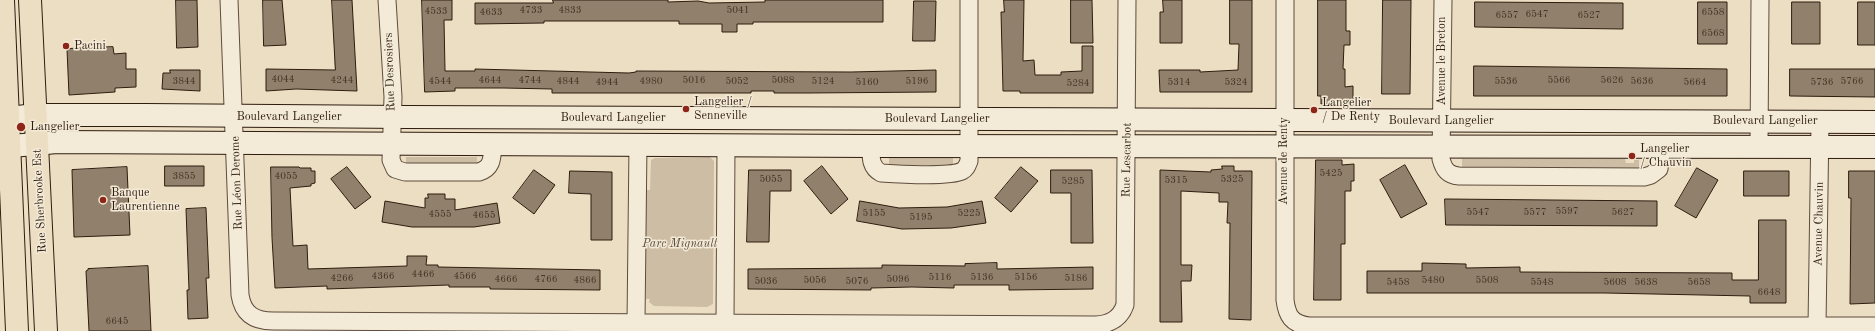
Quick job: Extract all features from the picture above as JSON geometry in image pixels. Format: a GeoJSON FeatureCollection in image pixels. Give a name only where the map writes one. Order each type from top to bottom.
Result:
{"type":"FeatureCollection","features":[{"type":"Feature","properties":{"kind":"main road"},"geometry":{"type":"LineString","coordinates":[[3,0],[4,147],[17,331]]}},
{"type":"Feature","properties":{"kind":"main road","name":"Rue Sherbrooke Est"},"geometry":{"type":"LineString","coordinates":[[30,0],[46,331]]}},
{"type":"Feature","properties":{"kind":"main road","name":"Boulevard Langelier"},"geometry":{"type":"LineString","coordinates":[[4,118],[35,115],[968,120],[1875,122]]}},
{"type":"Feature","properties":{"kind":"main road","name":"Boulevard Langelier"},"geometry":{"type":"LineString","coordinates":[[4,147],[38,143],[1875,147]]}},
{"type":"Feature","properties":{"kind":"street","name":"Rue Léon Derome"},"geometry":{"type":"LineString","coordinates":[[229,0],[236,143],[240,295],[244,309],[249,316],[256,319],[273,321],[636,322]]}},
{"type":"Feature","properties":{"kind":"street","name":"Rue Desrosiers"},"geometry":{"type":"LineString","coordinates":[[387,0],[392,117],[391,144]]}},
{"type":"Feature","properties":{"kind":"street"},"geometry":{"type":"LineString","coordinates":[[969,145],[970,0]]}},
{"type":"Feature","properties":{"kind":"street","name":"Rue Lescarbot"},"geometry":{"type":"LineString","coordinates":[[725,322],[1096,325],[1111,322],[1118,317],[1123,312],[1125,305],[1128,0]]}},
{"type":"Feature","properties":{"kind":"street","name":"Avenue de Renty"},"geometry":{"type":"LineString","coordinates":[[1285,0],[1285,300],[1288,315],[1291,320],[1296,323],[1309,326],[1818,326]]}},
{"type":"Feature","properties":{"kind":"street","name":"Avenue le Breton"},"geometry":{"type":"LineString","coordinates":[[1441,146],[1442,0]]}},
{"type":"Feature","properties":{"kind":"street"},"geometry":{"type":"LineString","coordinates":[[1758,146],[1760,0]]}},
{"type":"Feature","properties":{"kind":"street","name":"Avenue Chauvin"},"geometry":{"type":"LineString","coordinates":[[1818,326],[1820,122]]}},
{"type":"Feature","properties":{"kind":"street"},"geometry":{"type":"LineString","coordinates":[[638,144],[636,322],[725,322],[726,145]]}},
{"type":"Feature","properties":{"kind":"street","name":"Boulevard Langelier"},"geometry":{"type":"LineString","coordinates":[[1441,146],[1443,167],[1452,176],[1644,177],[1651,176],[1659,170],[1662,146]]}},
{"type":"Feature","properties":{"kind":"street"},"geometry":{"type":"LineString","coordinates":[[1818,326],[1875,326]]}},
{"type":"Feature","properties":{"kind":"green space"},"geometry":{"type":"Polygon","coordinates":[[[406,157],[477,157],[477,163],[406,163],[406,157]]]}},
{"type":"Feature","properties":{"kind":"green space","name":"Parc Mignault"},"geometry":{"type":"Polygon","coordinates":[[[710,157],[714,161],[713,304],[707,307],[654,306],[649,302],[650,299],[646,299],[646,190],[650,190],[651,160],[655,158],[710,157]]]}},
{"type":"Feature","properties":{"kind":"green space"},"geometry":{"type":"Polygon","coordinates":[[[889,158],[953,158],[953,165],[889,165],[889,158]]]}},
{"type":"Feature","properties":{"kind":"green space"},"geometry":{"type":"Polygon","coordinates":[[[1462,159],[1625,159],[1626,163],[1634,163],[1634,160],[1639,160],[1639,169],[1462,168],[1462,159]]]}},
{"type":"Feature","properties":{"kind":"building"},"geometry":{"type":"Polygon","coordinates":[[[176,0],[197,0],[198,47],[177,48],[176,0]]]}},
{"type":"Feature","properties":{"kind":"building"},"geometry":{"type":"Polygon","coordinates":[[[263,0],[282,0],[286,45],[264,46],[263,0]]]}},
{"type":"Feature","properties":{"kind":"building"},"geometry":{"type":"Polygon","coordinates":[[[332,0],[352,0],[357,91],[296,89],[266,91],[266,69],[335,70],[332,0]]]}},
{"type":"Feature","properties":{"kind":"building"},"geometry":{"type":"Polygon","coordinates":[[[422,0],[452,0],[452,20],[444,20],[445,71],[475,71],[475,69],[629,73],[636,71],[851,72],[936,70],[936,92],[774,93],[774,91],[751,91],[751,93],[552,93],[552,89],[455,88],[455,91],[425,92],[422,0]]]}},
{"type":"Feature","properties":{"kind":"building"},"geometry":{"type":"Polygon","coordinates":[[[553,0],[668,0],[668,2],[698,1],[709,3],[765,2],[765,0],[883,0],[883,22],[753,22],[753,24],[737,24],[737,32],[722,32],[722,24],[679,24],[679,21],[544,21],[544,23],[475,24],[475,3],[553,3],[553,0]]]}},
{"type":"Feature","properties":{"kind":"building"},"geometry":{"type":"Polygon","coordinates":[[[1004,0],[1024,0],[1023,61],[1034,60],[1035,75],[1061,75],[1061,72],[1082,71],[1082,46],[1093,46],[1093,93],[1020,93],[1020,91],[1003,91],[1001,12],[1004,12],[1004,0]]]}},
{"type":"Feature","properties":{"kind":"building"},"geometry":{"type":"Polygon","coordinates":[[[1071,0],[1092,0],[1093,43],[1071,43],[1071,0]]]}},
{"type":"Feature","properties":{"kind":"building"},"geometry":{"type":"Polygon","coordinates":[[[1163,0],[1182,0],[1182,43],[1160,43],[1160,12],[1163,12],[1163,0]]]}},
{"type":"Feature","properties":{"kind":"building"},"geometry":{"type":"Polygon","coordinates":[[[1230,0],[1252,0],[1252,92],[1160,92],[1159,70],[1200,70],[1200,72],[1238,70],[1239,44],[1230,44],[1230,0]]]}},
{"type":"Feature","properties":{"kind":"building"},"geometry":{"type":"Polygon","coordinates":[[[1318,0],[1346,0],[1346,31],[1350,31],[1350,45],[1344,45],[1343,69],[1345,69],[1345,87],[1353,86],[1353,104],[1321,104],[1321,96],[1318,96],[1318,0]]]}},
{"type":"Feature","properties":{"kind":"building"},"geometry":{"type":"Polygon","coordinates":[[[1383,0],[1411,0],[1410,94],[1382,94],[1383,0]]]}},
{"type":"Feature","properties":{"kind":"building"},"geometry":{"type":"Polygon","coordinates":[[[914,1],[936,1],[935,41],[913,41],[914,1]]]}},
{"type":"Feature","properties":{"kind":"building"},"geometry":{"type":"Polygon","coordinates":[[[1475,2],[1623,3],[1623,29],[1475,27],[1475,2]]]}},
{"type":"Feature","properties":{"kind":"building"},"geometry":{"type":"Polygon","coordinates":[[[1698,2],[1727,2],[1727,44],[1698,44],[1698,2]]]}},
{"type":"Feature","properties":{"kind":"building"},"geometry":{"type":"Polygon","coordinates":[[[1792,2],[1820,2],[1820,44],[1792,44],[1792,2]]]}},
{"type":"Feature","properties":{"kind":"building"},"geometry":{"type":"Polygon","coordinates":[[[1858,2],[1875,2],[1875,45],[1858,45],[1858,2]]]}},
{"type":"Feature","properties":{"kind":"building"},"geometry":{"type":"Polygon","coordinates":[[[113,47],[114,54],[126,53],[126,69],[136,69],[136,87],[115,88],[115,92],[69,95],[67,49],[113,47]]]}},
{"type":"Feature","properties":{"kind":"building"},"geometry":{"type":"Polygon","coordinates":[[[1474,66],[1727,69],[1727,96],[1474,96],[1474,66]]]}},
{"type":"Feature","properties":{"kind":"building"},"geometry":{"type":"Polygon","coordinates":[[[1790,69],[1875,69],[1875,97],[1790,96],[1790,69]]]}},
{"type":"Feature","properties":{"kind":"building"},"geometry":{"type":"Polygon","coordinates":[[[170,70],[200,70],[200,91],[162,89],[163,73],[170,73],[170,70]]]}},
{"type":"Feature","properties":{"kind":"building"},"geometry":{"type":"Polygon","coordinates":[[[1316,160],[1342,160],[1342,165],[1354,164],[1354,181],[1351,181],[1351,191],[1345,191],[1345,244],[1341,244],[1341,300],[1314,300],[1316,160]]]}},
{"type":"Feature","properties":{"kind":"building"},"geometry":{"type":"Polygon","coordinates":[[[1405,165],[1427,204],[1401,218],[1380,180],[1405,165]]]}},
{"type":"Feature","properties":{"kind":"building"},"geometry":{"type":"Polygon","coordinates":[[[165,166],[204,166],[204,186],[165,186],[165,166]]]}},
{"type":"Feature","properties":{"kind":"building"},"geometry":{"type":"Polygon","coordinates":[[[822,166],[848,199],[831,214],[804,181],[822,166]]]}},
{"type":"Feature","properties":{"kind":"building"},"geometry":{"type":"Polygon","coordinates":[[[1222,166],[1234,166],[1234,171],[1252,171],[1251,320],[1229,319],[1230,223],[1227,223],[1228,202],[1219,202],[1219,193],[1181,191],[1181,265],[1192,265],[1191,281],[1181,281],[1182,322],[1160,322],[1160,170],[1211,172],[1211,170],[1222,169],[1222,166]]]}},
{"type":"Feature","properties":{"kind":"building"},"geometry":{"type":"Polygon","coordinates":[[[127,167],[130,235],[74,237],[72,170],[127,167]]]}},
{"type":"Feature","properties":{"kind":"building"},"geometry":{"type":"Polygon","coordinates":[[[271,167],[311,168],[311,171],[315,171],[315,183],[311,184],[311,186],[290,188],[293,246],[307,245],[308,269],[407,266],[407,256],[427,256],[426,265],[438,265],[438,267],[600,270],[600,290],[490,289],[490,287],[449,287],[449,285],[327,289],[327,286],[275,288],[272,238],[271,167]]]}},
{"type":"Feature","properties":{"kind":"building"},"geometry":{"type":"Polygon","coordinates":[[[347,167],[371,197],[355,209],[331,179],[347,167]]]}},
{"type":"Feature","properties":{"kind":"building"},"geometry":{"type":"Polygon","coordinates":[[[1021,167],[1038,181],[1011,212],[995,198],[1021,167]]]}},
{"type":"Feature","properties":{"kind":"building"},"geometry":{"type":"Polygon","coordinates":[[[1697,168],[1718,180],[1696,218],[1675,206],[1697,168]]]}},
{"type":"Feature","properties":{"kind":"building"},"geometry":{"type":"Polygon","coordinates":[[[534,170],[555,185],[534,214],[513,198],[534,170]]]}},
{"type":"Feature","properties":{"kind":"building"},"geometry":{"type":"Polygon","coordinates":[[[749,170],[791,170],[791,191],[770,191],[769,242],[747,242],[749,170]]]}},
{"type":"Feature","properties":{"kind":"building"},"geometry":{"type":"Polygon","coordinates":[[[1051,170],[1092,170],[1093,243],[1071,243],[1071,193],[1051,193],[1051,170]]]}},
{"type":"Feature","properties":{"kind":"building"},"geometry":{"type":"Polygon","coordinates":[[[570,171],[612,172],[612,240],[591,240],[591,194],[569,193],[570,171]]]}},
{"type":"Feature","properties":{"kind":"building"},"geometry":{"type":"Polygon","coordinates":[[[1744,171],[1789,171],[1789,196],[1744,196],[1744,171]]]}},
{"type":"Feature","properties":{"kind":"building"},"geometry":{"type":"Polygon","coordinates":[[[1849,171],[1875,171],[1875,303],[1850,304],[1851,198],[1849,198],[1849,171]]]}},
{"type":"Feature","properties":{"kind":"building"},"geometry":{"type":"Polygon","coordinates":[[[428,194],[445,194],[445,199],[455,199],[455,210],[497,203],[500,223],[474,227],[412,227],[382,222],[385,201],[425,208],[425,198],[428,198],[428,194]]]}},
{"type":"Feature","properties":{"kind":"building"},"geometry":{"type":"Polygon","coordinates":[[[1445,199],[1657,201],[1657,226],[1446,225],[1445,199]]]}},
{"type":"Feature","properties":{"kind":"building"},"geometry":{"type":"Polygon","coordinates":[[[860,201],[899,208],[947,207],[982,201],[986,223],[951,228],[902,229],[857,221],[860,201]]]}},
{"type":"Feature","properties":{"kind":"building"},"geometry":{"type":"Polygon","coordinates":[[[206,208],[209,278],[206,278],[208,318],[188,319],[187,290],[189,290],[186,209],[206,208]]]}},
{"type":"Feature","properties":{"kind":"building"},"geometry":{"type":"Polygon","coordinates":[[[1759,220],[1786,220],[1786,303],[1750,303],[1750,296],[1605,293],[1367,293],[1367,271],[1422,271],[1422,263],[1466,264],[1466,268],[1520,267],[1520,272],[1732,273],[1732,280],[1758,280],[1759,220]]]}},
{"type":"Feature","properties":{"kind":"building"},"geometry":{"type":"Polygon","coordinates":[[[997,263],[997,269],[1093,267],[1093,289],[1009,290],[1009,285],[954,285],[954,288],[912,287],[871,288],[871,290],[748,289],[748,269],[882,268],[882,265],[965,266],[965,264],[997,263]]]}},
{"type":"Feature","properties":{"kind":"building"},"geometry":{"type":"Polygon","coordinates":[[[148,266],[151,331],[89,331],[86,271],[88,269],[148,266]]]}},
{"type":"Feature","properties":{"kind":"place","name":"Pacini"},"geometry":{"type":"Point","coordinates":[66,46]}},
{"type":"Feature","properties":{"kind":"place","name":"Langelier / Senneville"},"geometry":{"type":"Point","coordinates":[686,109]}},
{"type":"Feature","properties":{"kind":"place","name":"Langelier / De Renty"},"geometry":{"type":"Point","coordinates":[1314,110]}},
{"type":"Feature","properties":{"kind":"place","name":"Langelier"},"geometry":{"type":"Point","coordinates":[21,127]}},
{"type":"Feature","properties":{"kind":"place","name":"Langelier / Chauvin"},"geometry":{"type":"Point","coordinates":[1632,156]}},
{"type":"Feature","properties":{"kind":"place","name":"Banque Laurentienne"},"geometry":{"type":"Point","coordinates":[103,200]}}]}
